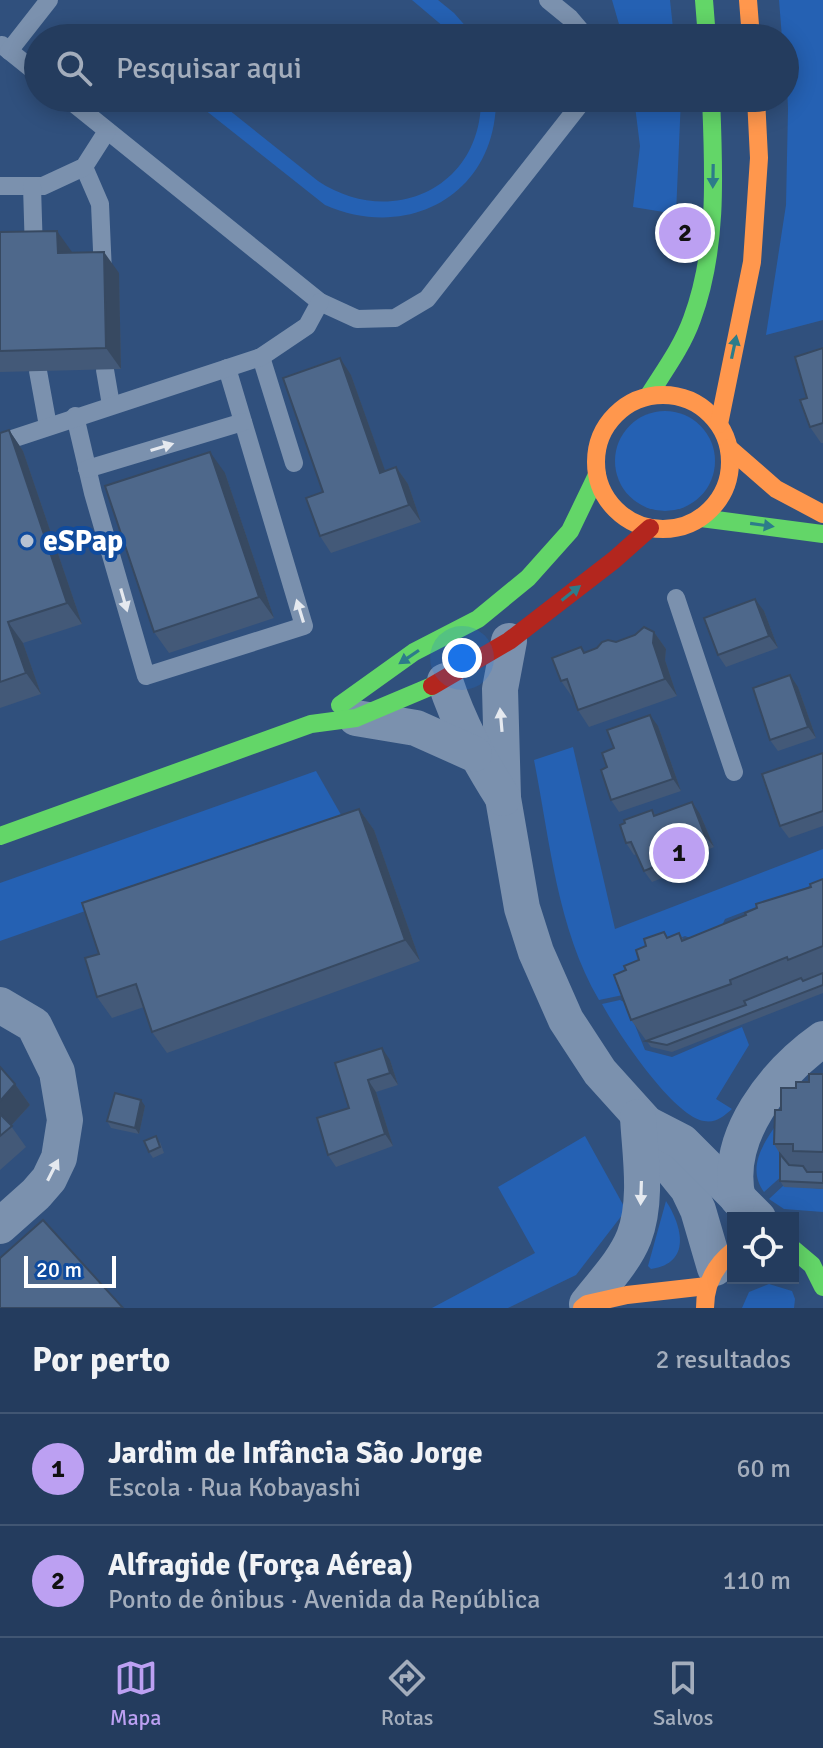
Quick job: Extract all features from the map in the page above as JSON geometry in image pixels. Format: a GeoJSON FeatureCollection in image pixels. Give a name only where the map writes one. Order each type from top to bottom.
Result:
{"type":"FeatureCollection","features":[{"type":"Feature","properties":{"kind":"street"},"geometry":{"type":"LineString","coordinates":[[704,0],[706,24]]}},
{"type":"Feature","properties":{"kind":"street"},"geometry":{"type":"LineString","coordinates":[[748,0],[750,24]]}},
{"type":"Feature","properties":{"kind":"street"},"geometry":{"type":"LineString","coordinates":[[649,395],[684,338],[700,290],[713,192],[711,112]]}},
{"type":"Feature","properties":{"kind":"street"},"geometry":{"type":"LineString","coordinates":[[719,424],[752,262],[759,171],[757,112]]}},
{"type":"Feature","properties":{"kind":"street"},"geometry":{"type":"LineString","coordinates":[[649,395],[676,395],[701,405],[719,424],[729,448],[730,474],[720,499],[701,518],[677,528],[650,528],[626,518],[607,499],[597,475],[596,449],[606,424],[625,406],[649,395]]}},
{"type":"Feature","properties":{"kind":"street"},"geometry":{"type":"LineString","coordinates":[[729,448],[776,489],[823,514]]}},
{"type":"Feature","properties":{"kind":"street"},"geometry":{"type":"LineString","coordinates":[[311,724],[414,652],[478,619],[528,578],[552,555],[570,531],[597,475]]}},
{"type":"Feature","properties":{"kind":"street"},"geometry":{"type":"LineString","coordinates":[[701,518],[823,534]]}},
{"type":"Feature","properties":{"kind":"street"},"geometry":{"type":"LineString","coordinates":[[0,836],[311,724],[356,718],[445,681],[509,641],[650,528]]}},
{"type":"Feature","properties":{"kind":"street"},"geometry":{"type":"LineString","coordinates":[[478,619],[445,662],[445,681],[474,754],[503,798]]}},
{"type":"Feature","properties":{"kind":"street"},"geometry":{"type":"LineString","coordinates":[[509,641],[500,689],[503,798],[522,908],[536,952],[566,1020],[600,1072],[642,1119],[698,1210],[718,1268],[705,1308]]}},
{"type":"Feature","properties":{"kind":"street"},"geometry":{"type":"LineString","coordinates":[[356,718],[416,728],[474,754]]}},
{"type":"Feature","properties":{"kind":"street"},"geometry":{"type":"LineString","coordinates":[[0,1005],[34,1025],[57,1072],[65,1120],[59,1158],[49,1179],[0,1226]]}},
{"type":"Feature","properties":{"kind":"street"},"geometry":{"type":"LineString","coordinates":[[748,1209],[733,1180],[746,1130],[773,1084],[806,1051],[823,1039]]}},
{"type":"Feature","properties":{"kind":"street"},"geometry":{"type":"LineString","coordinates":[[642,1119],[682,1142],[748,1209]]}},
{"type":"Feature","properties":{"kind":"street"},"geometry":{"type":"LineString","coordinates":[[584,1306],[622,1259],[634,1236],[642,1187],[642,1119]]}},
{"type":"Feature","properties":{"kind":"street"},"geometry":{"type":"LineString","coordinates":[[682,1142],[730,1136],[746,1130]]}},
{"type":"Feature","properties":{"kind":"street"},"geometry":{"type":"LineString","coordinates":[[807,1253],[823,1287]]}},
{"type":"Feature","properties":{"kind":"street"},"geometry":{"type":"LineString","coordinates":[[584,1306],[718,1268]]}},
{"type":"Feature","properties":{"kind":"lane"},"geometry":{"type":"LineString","coordinates":[[27,24],[49,0]]}},
{"type":"Feature","properties":{"kind":"lane"},"geometry":{"type":"LineString","coordinates":[[548,0],[575,24]]}},
{"type":"Feature","properties":{"kind":"lane"},"geometry":{"type":"LineString","coordinates":[[24,27],[5,47],[24,63]]}},
{"type":"Feature","properties":{"kind":"lane"},"geometry":{"type":"LineString","coordinates":[[84,112],[320,302],[357,319],[395,318],[427,299],[574,112]]}},
{"type":"Feature","properties":{"kind":"lane"},"geometry":{"type":"LineString","coordinates":[[0,186],[43,186],[84,167],[107,131]]}},
{"type":"Feature","properties":{"kind":"lane"},"geometry":{"type":"LineString","coordinates":[[84,167],[100,204],[103,273]]}},
{"type":"Feature","properties":{"kind":"lane"},"geometry":{"type":"LineString","coordinates":[[32,186],[34,253]]}},
{"type":"Feature","properties":{"kind":"lane"},"geometry":{"type":"LineString","coordinates":[[0,443],[261,357],[307,326],[320,302]]}},
{"type":"Feature","properties":{"kind":"lane"},"geometry":{"type":"LineString","coordinates":[[261,357],[294,463]]}},
{"type":"Feature","properties":{"kind":"lane"},"geometry":{"type":"LineString","coordinates":[[75,416],[146,676],[304,626],[227,368]]}},
{"type":"Feature","properties":{"kind":"lane"},"geometry":{"type":"LineString","coordinates":[[105,370],[111,405]]}},
{"type":"Feature","properties":{"kind":"lane"},"geometry":{"type":"LineString","coordinates":[[38,371],[48,426]]}},
{"type":"Feature","properties":{"kind":"lane"},"geometry":{"type":"LineString","coordinates":[[87,469],[243,422]]}},
{"type":"Feature","properties":{"kind":"lane"},"geometry":{"type":"LineString","coordinates":[[676,598],[734,772]]}},
{"type":"Feature","properties":{"kind":"shaded area"},"geometry":{"type":"Polygon","coordinates":[[[412,0],[438,0],[464,24],[440,24],[412,0]]]}},
{"type":"Feature","properties":{"kind":"shaded area"},"geometry":{"type":"Polygon","coordinates":[[[612,0],[670,0],[673,24],[619,24],[612,0]]]}},
{"type":"Feature","properties":{"kind":"shaded area"},"geometry":{"type":"Polygon","coordinates":[[[779,0],[823,0],[823,320],[766,335],[786,205],[788,112],[799,112],[799,24],[781,24],[779,0]]]}},
{"type":"Feature","properties":{"kind":"shaded area"},"geometry":{"type":"Polygon","coordinates":[[[208,112],[232,112],[318,181],[346,195],[374,201],[401,200],[427,192],[449,177],[466,156],[477,130],[479,112],[494,112],[492,132],[482,160],[464,184],[442,201],[416,213],[387,217],[357,215],[325,205],[208,112]]]}},
{"type":"Feature","properties":{"kind":"shaded area"},"geometry":{"type":"Polygon","coordinates":[[[636,112],[680,112],[676,214],[633,207],[640,146],[636,112]]]}},
{"type":"Feature","properties":{"kind":"shaded area"},"geometry":{"type":"Polygon","coordinates":[[[665,411],[684,415],[700,426],[711,442],[715,461],[711,480],[700,496],[684,507],[665,511],[646,507],[630,496],[619,480],[615,461],[619,442],[630,426],[646,415],[665,411]]]}},
{"type":"Feature","properties":{"kind":"shaded area"},"geometry":{"type":"Polygon","coordinates":[[[573,747],[615,929],[823,849],[823,881],[725,919],[717,936],[700,942],[685,936],[662,945],[623,995],[599,1000],[573,944],[564,914],[534,760],[573,747]]]}},
{"type":"Feature","properties":{"kind":"shaded area"},"geometry":{"type":"Polygon","coordinates":[[[316,771],[344,820],[0,941],[0,883],[316,771]]]}},
{"type":"Feature","properties":{"kind":"shaded area"},"geometry":{"type":"Polygon","coordinates":[[[620,1000],[626,1003],[645,1050],[672,1057],[742,1027],[749,1045],[716,1099],[732,1109],[719,1119],[704,1121],[677,1105],[647,1071],[602,1004],[620,1000]]]}},
{"type":"Feature","properties":{"kind":"shaded area"},"geometry":{"type":"Polygon","coordinates":[[[787,1109],[784,1174],[764,1192],[758,1181],[758,1160],[767,1139],[787,1109]]]}},
{"type":"Feature","properties":{"kind":"shaded area"},"geometry":{"type":"Polygon","coordinates":[[[585,1136],[626,1210],[576,1275],[508,1308],[432,1308],[535,1253],[498,1187],[585,1136]]]}},
{"type":"Feature","properties":{"kind":"shaded area"},"geometry":{"type":"Polygon","coordinates":[[[784,1185],[823,1189],[823,1212],[784,1209],[769,1199],[784,1185]]]}},
{"type":"Feature","properties":{"kind":"shaded area"},"geometry":{"type":"Polygon","coordinates":[[[666,1201],[676,1221],[680,1242],[673,1259],[651,1269],[648,1266],[666,1201]]]}},
{"type":"Feature","properties":{"kind":"shaded area"},"geometry":{"type":"Polygon","coordinates":[[[769,1284],[792,1291],[794,1308],[742,1308],[749,1292],[769,1284]]]}},
{"type":"Feature","properties":{"kind":"building"},"geometry":{"type":"Polygon","coordinates":[[[57,231],[58,253],[104,252],[106,348],[0,351],[0,232],[57,231]]]}},
{"type":"Feature","properties":{"kind":"building"},"geometry":{"type":"Polygon","coordinates":[[[823,348],[823,423],[810,427],[800,400],[807,398],[795,357],[823,348]]]}},
{"type":"Feature","properties":{"kind":"building"},"geometry":{"type":"Polygon","coordinates":[[[340,358],[380,473],[396,467],[409,505],[320,536],[306,498],[323,492],[283,378],[340,358]]]}},
{"type":"Feature","properties":{"kind":"building","name":"eSPap"},"geometry":{"type":"Polygon","coordinates":[[[9,430],[67,603],[8,622],[26,673],[0,682],[0,433],[9,430]]]}},
{"type":"Feature","properties":{"kind":"building"},"geometry":{"type":"Polygon","coordinates":[[[210,452],[259,597],[154,632],[105,486],[210,452]]]}},
{"type":"Feature","properties":{"kind":"building"},"geometry":{"type":"Polygon","coordinates":[[[755,599],[769,636],[718,655],[704,618],[755,599]]]}},
{"type":"Feature","properties":{"kind":"building"},"geometry":{"type":"Polygon","coordinates":[[[644,627],[654,632],[653,643],[665,679],[578,710],[567,679],[561,681],[552,658],[581,647],[584,653],[597,648],[602,642],[616,642],[635,635],[644,627]]]}},
{"type":"Feature","properties":{"kind":"building"},"geometry":{"type":"Polygon","coordinates":[[[790,675],[808,727],[770,740],[753,688],[790,675]]]}},
{"type":"Feature","properties":{"kind":"building"},"geometry":{"type":"Polygon","coordinates":[[[650,715],[673,779],[611,800],[601,770],[607,767],[602,753],[614,748],[607,730],[650,715]]]}},
{"type":"Feature","properties":{"kind":"building"},"geometry":{"type":"Polygon","coordinates":[[[823,753],[823,811],[780,826],[762,774],[823,753]]]}},
{"type":"Feature","properties":{"kind":"building"},"geometry":{"type":"Polygon","coordinates":[[[692,802],[705,836],[692,841],[696,850],[644,871],[631,842],[626,843],[620,825],[625,823],[624,820],[652,810],[654,816],[692,802]]]}},
{"type":"Feature","properties":{"kind":"building"},"geometry":{"type":"Polygon","coordinates":[[[359,809],[405,940],[152,1032],[136,984],[97,997],[85,958],[99,954],[82,903],[359,809]]]}},
{"type":"Feature","properties":{"kind":"building"},"geometry":{"type":"Polygon","coordinates":[[[823,879],[823,946],[788,960],[787,957],[730,980],[731,984],[631,1020],[614,975],[626,970],[624,966],[639,960],[636,950],[646,946],[644,939],[664,932],[667,938],[679,933],[682,941],[746,915],[757,908],[756,904],[811,887],[810,884],[823,879]]]}},
{"type":"Feature","properties":{"kind":"building"},"geometry":{"type":"Polygon","coordinates":[[[823,973],[823,985],[667,1045],[646,1041],[746,1005],[744,1001],[801,978],[803,981],[823,973]]]}},
{"type":"Feature","properties":{"kind":"building"},"geometry":{"type":"Polygon","coordinates":[[[382,1048],[390,1073],[368,1080],[385,1134],[328,1155],[317,1118],[349,1108],[335,1063],[382,1048]]]}},
{"type":"Feature","properties":{"kind":"building"},"geometry":{"type":"Polygon","coordinates":[[[0,1067],[15,1084],[0,1101],[0,1067]]]}},
{"type":"Feature","properties":{"kind":"building"},"geometry":{"type":"Polygon","coordinates":[[[809,1074],[823,1074],[823,1152],[793,1151],[793,1144],[774,1144],[775,1110],[781,1110],[781,1088],[796,1088],[796,1082],[809,1082],[809,1074]]]}},
{"type":"Feature","properties":{"kind":"building"},"geometry":{"type":"Polygon","coordinates":[[[115,1093],[141,1100],[135,1128],[107,1121],[115,1093]]]}},
{"type":"Feature","properties":{"kind":"building"},"geometry":{"type":"Polygon","coordinates":[[[0,1114],[12,1126],[0,1136],[0,1114]]]}},
{"type":"Feature","properties":{"kind":"building"},"geometry":{"type":"Polygon","coordinates":[[[156,1136],[160,1147],[149,1152],[144,1141],[156,1136]]]}},
{"type":"Feature","properties":{"kind":"building"},"geometry":{"type":"Polygon","coordinates":[[[780,1154],[789,1165],[803,1166],[807,1172],[823,1172],[823,1183],[780,1181],[780,1154]]]}},
{"type":"Feature","properties":{"kind":"building"},"geometry":{"type":"Polygon","coordinates":[[[43,1220],[123,1308],[0,1308],[0,1258],[43,1220]]]}},
{"type":"Feature","properties":{"kind":"traffic: fast"},"geometry":{"type":"LineString","coordinates":[[704,0],[706,24]]}},
{"type":"Feature","properties":{"kind":"traffic: fast"},"geometry":{"type":"LineString","coordinates":[[649,395],[688,329],[706,265],[713,182],[711,112]]}},
{"type":"Feature","properties":{"kind":"traffic: fast"},"geometry":{"type":"LineString","coordinates":[[340,705],[414,652],[478,619],[528,578],[570,531],[597,475]]}},
{"type":"Feature","properties":{"kind":"traffic: fast"},"geometry":{"type":"LineString","coordinates":[[701,518],[823,534]]}},
{"type":"Feature","properties":{"kind":"traffic: fast"},"geometry":{"type":"LineString","coordinates":[[0,836],[311,724],[356,718],[432,686]]}},
{"type":"Feature","properties":{"kind":"traffic: fast"},"geometry":{"type":"LineString","coordinates":[[799,1254],[812,1265],[823,1287]]}},
{"type":"Feature","properties":{"kind":"traffic: slow"},"geometry":{"type":"LineString","coordinates":[[748,0],[750,24]]}},
{"type":"Feature","properties":{"kind":"traffic: slow"},"geometry":{"type":"LineString","coordinates":[[719,424],[752,262],[759,158],[757,112]]}},
{"type":"Feature","properties":{"kind":"traffic: slow"},"geometry":{"type":"LineString","coordinates":[[663,395],[689,400],[710,415],[725,436],[730,462],[725,488],[710,509],[689,524],[663,529],[637,524],[616,509],[601,488],[596,462],[601,436],[616,415],[637,400],[663,395]]}},
{"type":"Feature","properties":{"kind":"traffic: slow"},"geometry":{"type":"LineString","coordinates":[[729,448],[776,489],[823,514]]}},
{"type":"Feature","properties":{"kind":"traffic: slow"},"geometry":{"type":"LineString","coordinates":[[705,1308],[712,1276],[727,1257]]}},
{"type":"Feature","properties":{"kind":"traffic: slow"},"geometry":{"type":"LineString","coordinates":[[582,1308],[587,1304],[627,1295],[707,1286]]}},
{"type":"Feature","properties":{"kind":"traffic: jam"},"geometry":{"type":"LineString","coordinates":[[432,686],[509,641],[614,560],[650,528]]}},
{"type":"Feature","properties":{"kind":"place","name":"Alfragide (Força Aérea)"},"geometry":{"type":"Point","coordinates":[685,233]}},
{"type":"Feature","properties":{"kind":"place","name":"eSPap"},"geometry":{"type":"Point","coordinates":[27,541]}},
{"type":"Feature","properties":{"kind":"place","name":"Jardim de Infância São Jorge"},"geometry":{"type":"Point","coordinates":[679,853]}}]}
